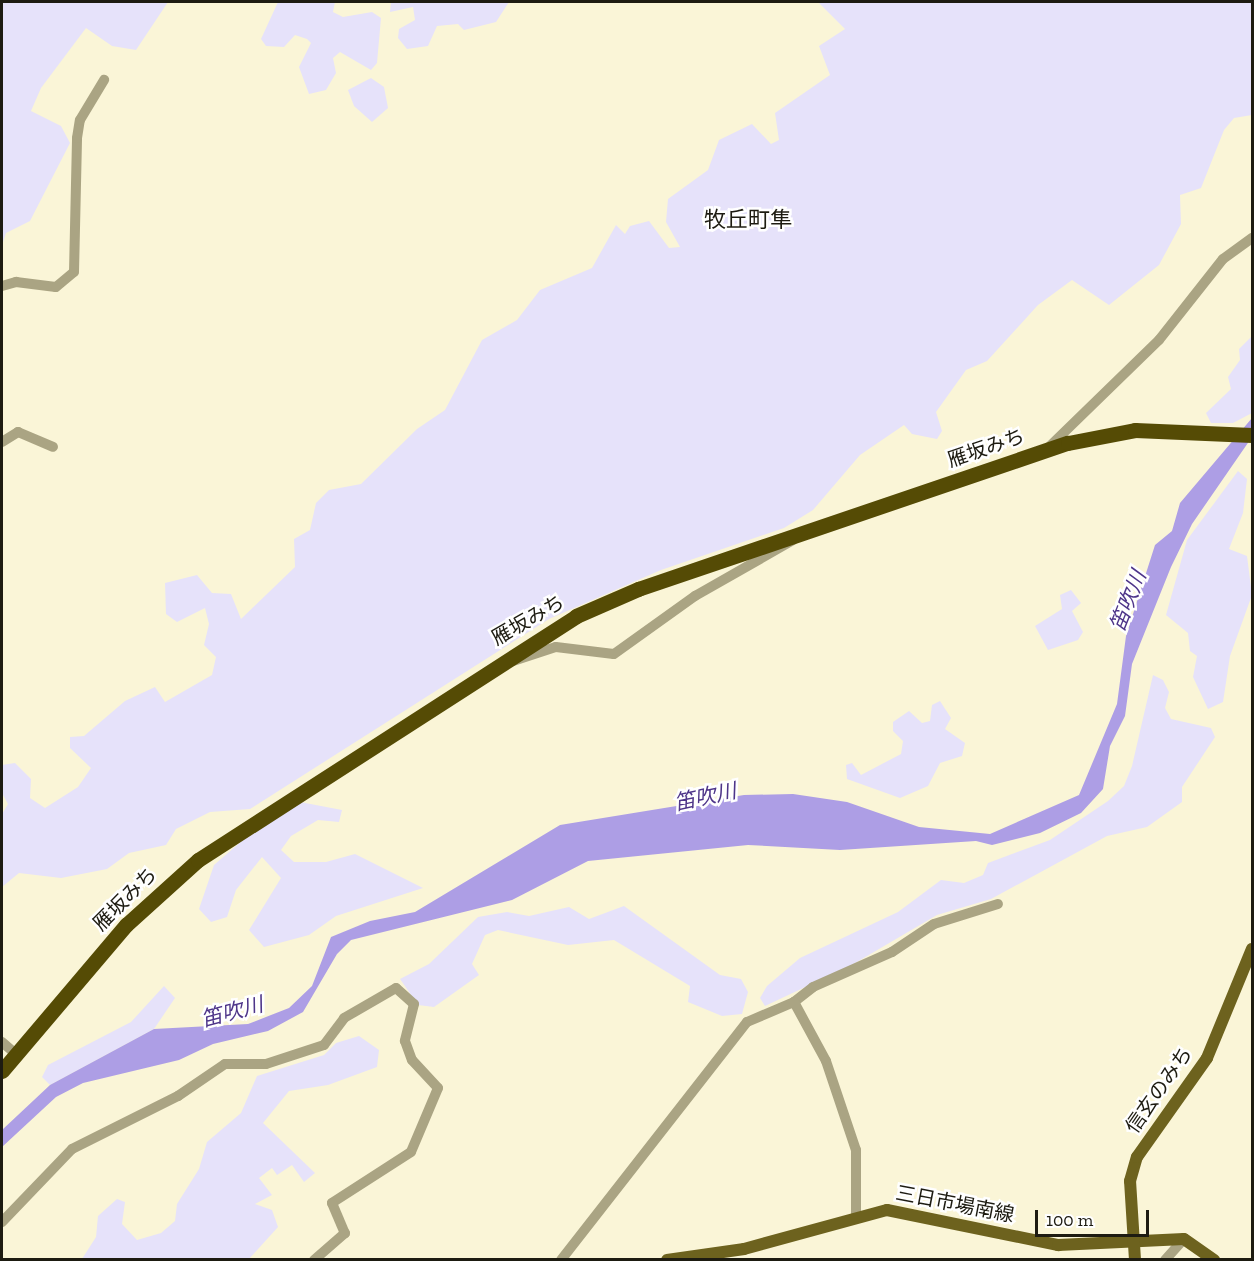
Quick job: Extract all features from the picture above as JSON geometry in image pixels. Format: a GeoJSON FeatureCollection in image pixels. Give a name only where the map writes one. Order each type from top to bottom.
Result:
{"type":"FeatureCollection","features":[{"type":"Feature","properties":{"kind":"highway","name":"雁坂みち"},"geometry":{"type":"LineString","coordinates":[[2,1071],[126,925],[180,874],[500,661],[617,598],[799,533],[1048,449],[1135,430],[1252,435]]}},
{"type":"Feature","properties":{"kind":"main road","name":"信玄のみち"},"geometry":{"type":"LineString","coordinates":[[1135,1260],[1130,1181],[1137,1156],[1207,1058],[1252,949]]}},
{"type":"Feature","properties":{"kind":"main road","name":"三日市場南線"},"geometry":{"type":"LineString","coordinates":[[667,1260],[744,1248],[856,1214],[905,1210],[1058,1245],[1184,1239]]}},
{"type":"Feature","properties":{"kind":"main road"},"geometry":{"type":"LineString","coordinates":[[1184,1239],[1214,1260]]}},
{"type":"Feature","properties":{"kind":"street"},"geometry":{"type":"LineString","coordinates":[[2,286],[56,286],[74,272],[77,138],[80,120],[104,81]]}},
{"type":"Feature","properties":{"kind":"street"},"geometry":{"type":"LineString","coordinates":[[1048,449],[1159,340],[1223,259],[1252,238]]}},
{"type":"Feature","properties":{"kind":"street"},"geometry":{"type":"LineString","coordinates":[[2,442],[18,432],[52,447]]}},
{"type":"Feature","properties":{"kind":"street"},"geometry":{"type":"LineString","coordinates":[[500,661],[518,661],[556,647],[614,654],[799,533]]}},
{"type":"Feature","properties":{"kind":"street"},"geometry":{"type":"LineString","coordinates":[[561,1260],[747,1022],[794,1002],[813,987],[892,952],[934,924],[998,903]]}},
{"type":"Feature","properties":{"kind":"street"},"geometry":{"type":"LineString","coordinates":[[2,1222],[72,1149],[178,1096],[225,1064],[266,1064],[324,1045],[344,1017],[396,988],[414,1004],[405,1041],[412,1060],[438,1088],[411,1152],[332,1203],[345,1233],[314,1260]]}},
{"type":"Feature","properties":{"kind":"street"},"geometry":{"type":"LineString","coordinates":[[794,1002],[826,1061],[856,1150],[856,1214]]}},
{"type":"Feature","properties":{"kind":"street"},"geometry":{"type":"LineString","coordinates":[[2,1042],[16,1053]]}},
{"type":"Feature","properties":{"kind":"street"},"geometry":{"type":"LineString","coordinates":[[1165,1260],[1184,1239]]}},
{"type":"Feature","properties":{"kind":"shaded area"},"geometry":{"type":"Polygon","coordinates":[[[2,2],[168,2],[136,50],[112,46],[86,28],[41,88],[31,111],[61,126],[70,143],[30,221],[6,233],[2,245],[2,2]]]}},
{"type":"Feature","properties":{"kind":"shaded area"},"geometry":{"type":"Polygon","coordinates":[[[278,2],[335,2],[333,12],[343,17],[372,12],[381,18],[377,63],[371,70],[340,52],[333,58],[336,73],[326,90],[309,94],[299,67],[311,43],[295,35],[284,47],[266,46],[261,39],[278,2]]]}},
{"type":"Feature","properties":{"kind":"shaded area"},"geometry":{"type":"Polygon","coordinates":[[[391,2],[509,2],[496,22],[464,30],[458,24],[437,26],[428,46],[407,49],[398,38],[399,29],[415,20],[413,7],[390,12],[391,2]]]}},
{"type":"Feature","properties":{"kind":"shaded area"},"geometry":{"type":"Polygon","coordinates":[[[818,2],[1252,2],[1252,115],[1234,118],[1224,130],[1201,188],[1180,195],[1181,224],[1159,265],[1109,305],[1072,280],[1038,305],[987,361],[966,370],[936,412],[942,431],[937,439],[912,434],[904,425],[860,455],[813,510],[784,528],[661,570],[549,619],[250,809],[210,812],[176,829],[166,845],[129,853],[107,869],[61,878],[19,873],[2,887],[2,814],[8,804],[2,793],[2,765],[15,763],[31,779],[30,798],[45,808],[78,787],[91,768],[70,748],[70,737],[84,736],[125,701],[155,687],[165,702],[212,675],[216,657],[204,645],[209,624],[205,608],[177,622],[166,614],[165,583],[197,575],[212,593],[231,594],[241,619],[295,567],[294,539],[310,530],[316,503],[329,490],[361,484],[417,429],[445,410],[482,340],[517,320],[540,290],[592,268],[616,225],[625,234],[630,226],[649,221],[669,248],[680,247],[666,222],[668,199],[708,170],[719,140],[752,124],[771,144],[779,140],[775,113],[830,75],[819,46],[845,29],[818,2]]]}},
{"type":"Feature","properties":{"kind":"shaded area"},"geometry":{"type":"Polygon","coordinates":[[[371,78],[384,87],[388,108],[372,122],[354,106],[348,90],[371,78]]]}},
{"type":"Feature","properties":{"kind":"shaded area"},"geometry":{"type":"Polygon","coordinates":[[[1252,336],[1252,413],[1233,423],[1211,423],[1206,413],[1231,389],[1228,377],[1240,360],[1239,349],[1252,336]]]}},
{"type":"Feature","properties":{"kind":"shaded area"},"geometry":{"type":"Polygon","coordinates":[[[1252,418],[1252,437],[1192,524],[1171,567],[1132,664],[1125,716],[1110,746],[1103,789],[1081,813],[1040,833],[992,845],[976,841],[840,850],[748,845],[588,861],[512,900],[351,940],[337,954],[303,1012],[268,1031],[213,1044],[179,1060],[83,1083],[56,1097],[2,1147],[2,1130],[50,1085],[154,1029],[248,1024],[289,1008],[312,986],[331,937],[370,921],[415,912],[560,825],[744,795],[793,794],[847,802],[919,827],[990,834],[1079,795],[1117,704],[1126,636],[1155,545],[1172,531],[1180,503],[1252,418]]]}},
{"type":"Feature","properties":{"kind":"shaded area"},"geometry":{"type":"Polygon","coordinates":[[[1238,471],[1247,479],[1243,513],[1229,549],[1247,556],[1252,595],[1230,656],[1223,702],[1208,709],[1193,677],[1197,656],[1190,651],[1188,633],[1166,615],[1187,540],[1238,471]]]}},
{"type":"Feature","properties":{"kind":"shaded area"},"geometry":{"type":"Polygon","coordinates":[[[1071,590],[1081,603],[1072,611],[1083,632],[1078,640],[1048,650],[1035,626],[1062,609],[1060,595],[1071,590]]]}},
{"type":"Feature","properties":{"kind":"shaded area"},"geometry":{"type":"Polygon","coordinates":[[[1153,675],[1163,680],[1169,692],[1165,708],[1171,719],[1211,728],[1215,737],[1182,787],[1182,802],[1147,827],[1107,836],[991,899],[937,915],[850,966],[765,1006],[760,998],[767,986],[800,958],[898,912],[941,880],[964,883],[983,875],[988,863],[1050,840],[1108,801],[1124,786],[1132,766],[1153,675]]]}},
{"type":"Feature","properties":{"kind":"shaded area"},"geometry":{"type":"Polygon","coordinates":[[[940,701],[951,718],[945,729],[965,743],[962,756],[940,763],[928,786],[900,798],[847,779],[846,765],[852,763],[861,775],[901,754],[903,741],[893,731],[893,722],[909,711],[922,723],[930,721],[932,705],[940,701]]]}},
{"type":"Feature","properties":{"kind":"shaded area"},"geometry":{"type":"Polygon","coordinates":[[[300,802],[342,810],[339,822],[318,820],[291,836],[281,850],[294,862],[326,862],[355,854],[423,888],[336,916],[309,935],[264,947],[249,930],[281,878],[262,857],[236,890],[227,917],[211,922],[199,909],[214,865],[266,820],[300,802]]]}},
{"type":"Feature","properties":{"kind":"shaded area"},"geometry":{"type":"Polygon","coordinates":[[[624,906],[720,975],[741,979],[748,992],[742,1014],[722,1016],[688,1002],[690,986],[614,940],[568,945],[498,930],[485,935],[472,964],[479,975],[434,1007],[418,1005],[400,979],[429,964],[478,917],[507,912],[529,916],[569,907],[589,919],[624,906]]]}},
{"type":"Feature","properties":{"kind":"shaded area"},"geometry":{"type":"Polygon","coordinates":[[[164,986],[175,998],[154,1029],[50,1085],[42,1077],[48,1065],[131,1022],[164,986]]]}},
{"type":"Feature","properties":{"kind":"shaded area"},"geometry":{"type":"Polygon","coordinates":[[[359,1036],[379,1050],[377,1067],[328,1085],[289,1091],[263,1123],[315,1173],[304,1182],[292,1165],[277,1175],[272,1168],[259,1178],[272,1195],[255,1204],[272,1210],[278,1227],[249,1259],[82,1259],[96,1237],[98,1216],[117,1199],[125,1202],[122,1224],[137,1240],[161,1233],[175,1221],[177,1204],[199,1169],[207,1142],[241,1113],[257,1076],[324,1055],[336,1043],[359,1036]]]}},
{"type":"Feature","properties":{"kind":"district","name":"牧丘町隼"},"geometry":{"type":"Point","coordinates":[748,220]}},
{"type":"Feature","properties":{"kind":"water label","name":"笛吹川"},"geometry":{"type":"Point","coordinates":[1128,601]}},
{"type":"Feature","properties":{"kind":"water label","name":"笛吹川"},"geometry":{"type":"Point","coordinates":[705,797]}},
{"type":"Feature","properties":{"kind":"water label","name":"笛吹川"},"geometry":{"type":"Point","coordinates":[232,1012]}}]}
